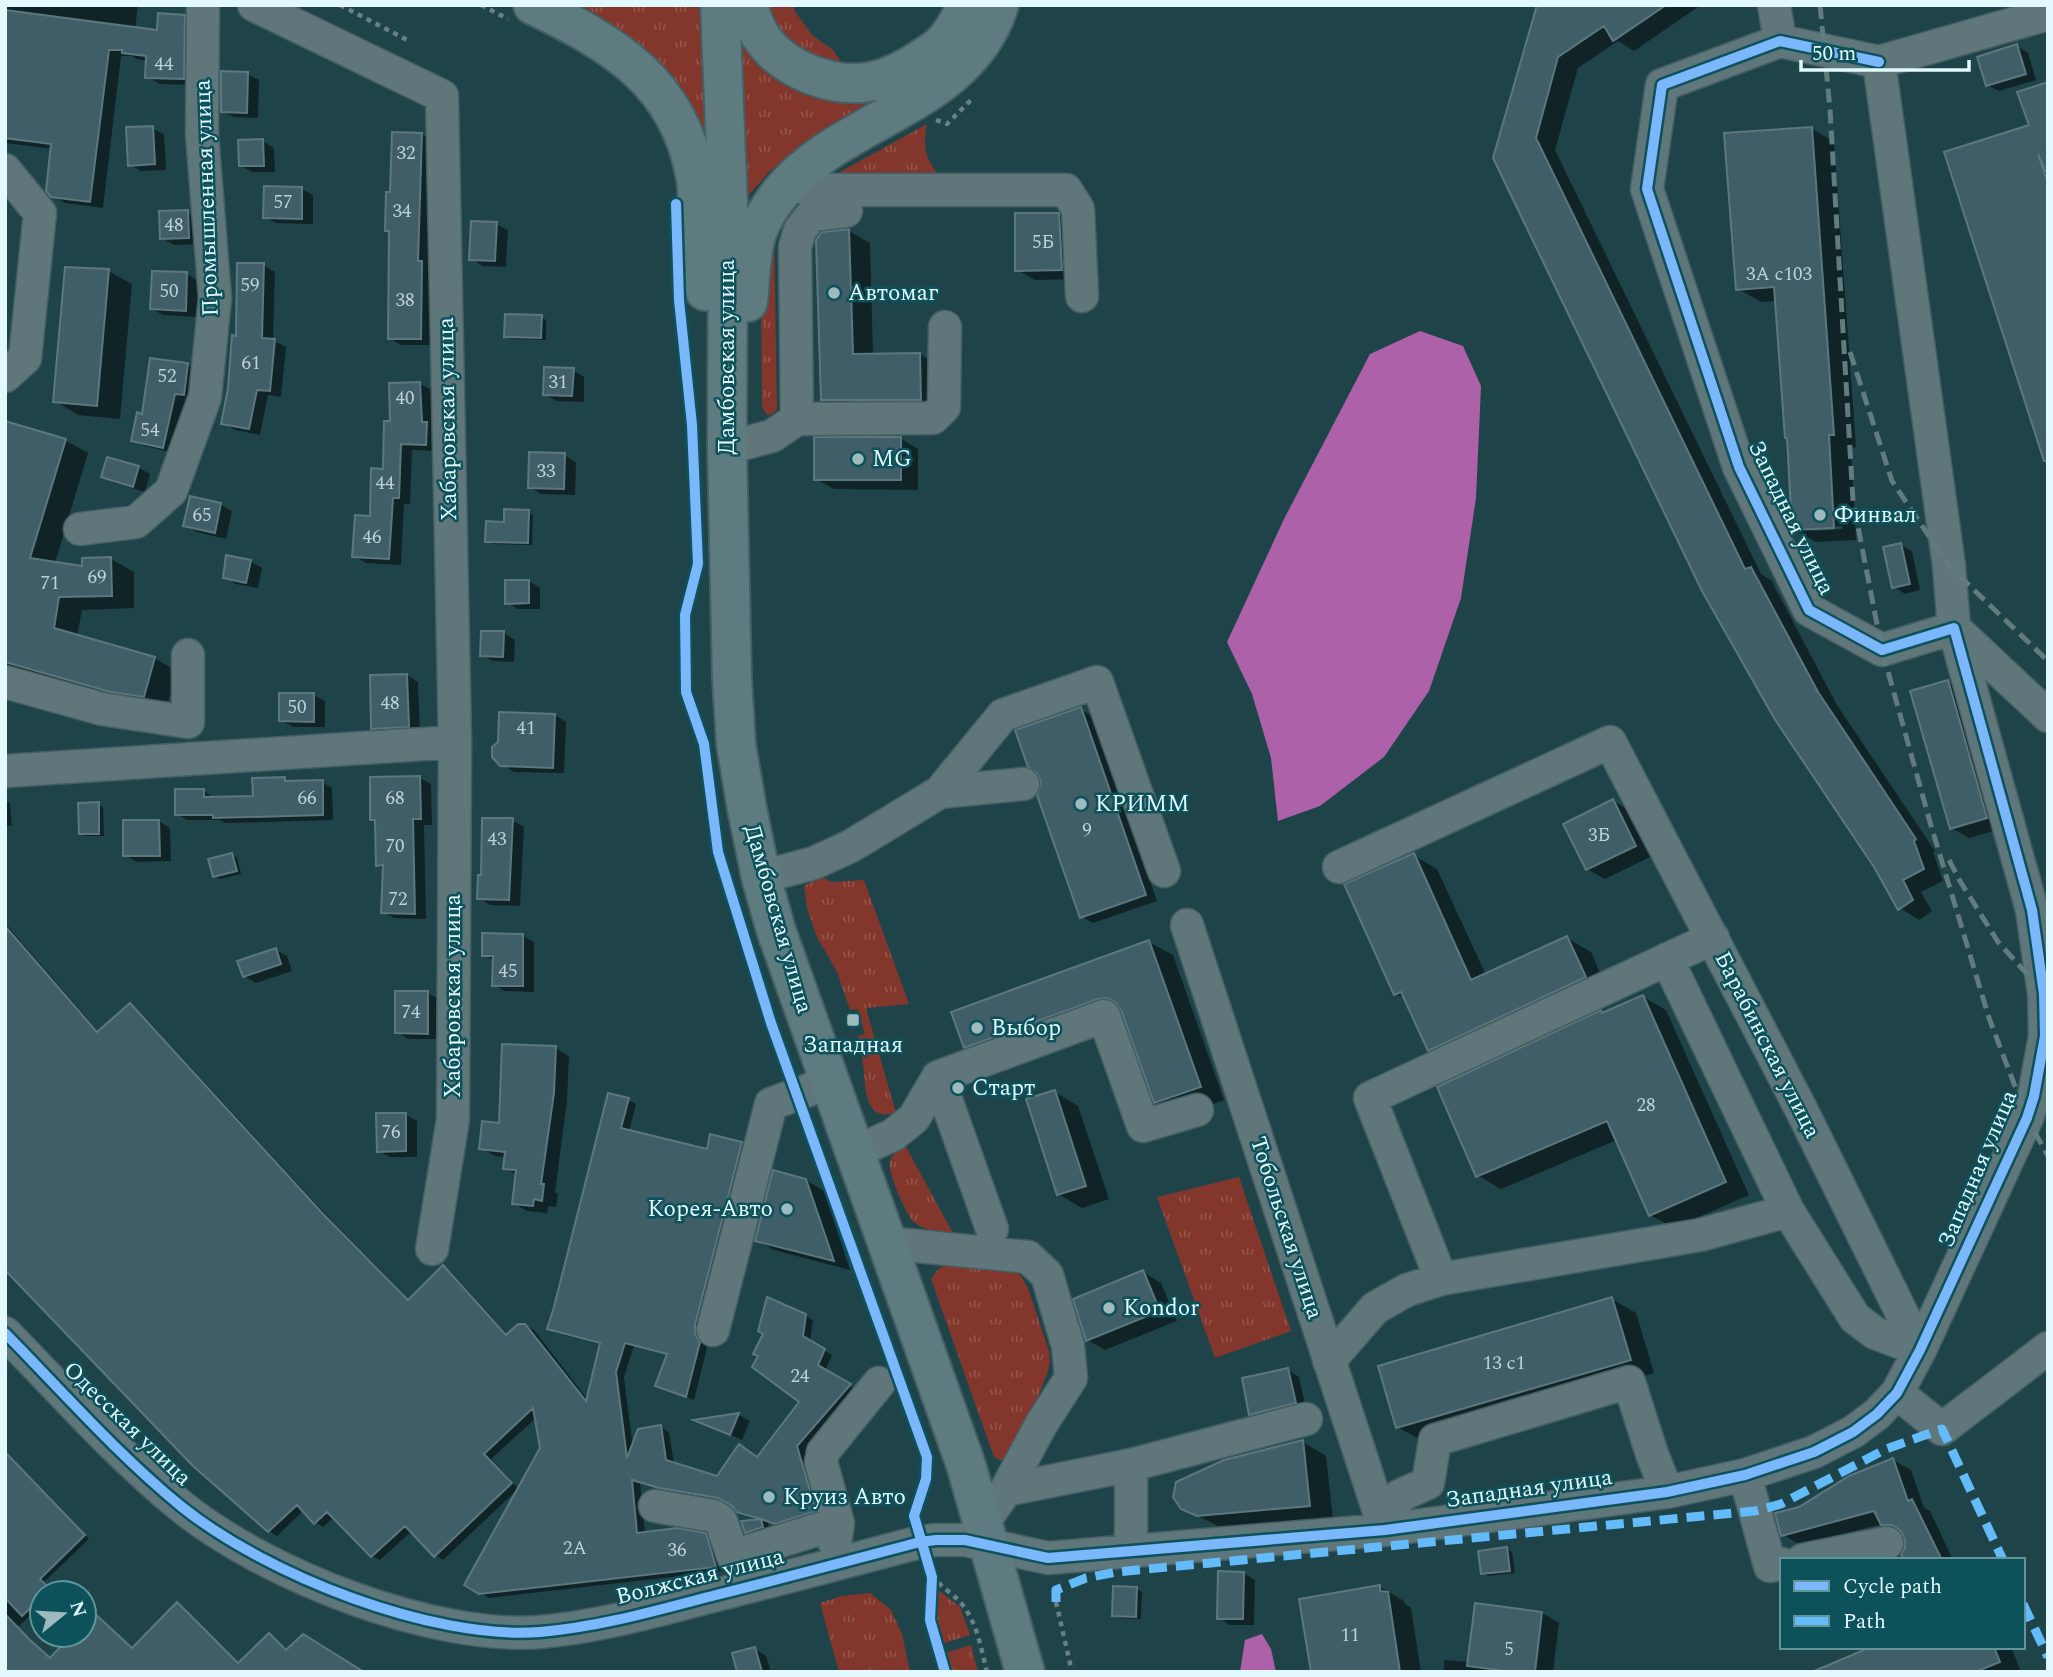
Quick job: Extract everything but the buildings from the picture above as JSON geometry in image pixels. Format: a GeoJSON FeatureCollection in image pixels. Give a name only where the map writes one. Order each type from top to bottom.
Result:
{"type":"FeatureCollection","features":[{"type":"Feature","properties":{"kind":"main road","name":"Дамбовская улица"},"geometry":{"type":"LineString","coordinates":[[720,5],[727,202],[729,603],[736,744],[747,809],[761,877],[797,993],[966,1465],[1025,1672]]}},
{"type":"Feature","properties":{"kind":"main road"},"geometry":{"type":"LineString","coordinates":[[748,5],[762,37],[781,57],[810,75],[838,83],[873,81],[908,69],[940,46],[966,5]]}},
{"type":"Feature","properties":{"kind":"main road"},"geometry":{"type":"LineString","coordinates":[[727,395],[745,331],[756,234],[769,208],[788,184],[828,150],[911,103],[953,74],[981,44],[999,5]]}},
{"type":"Feature","properties":{"kind":"main road"},"geometry":{"type":"LineString","coordinates":[[526,14],[575,25],[618,52],[661,92],[682,129],[695,174],[706,313],[727,395]]}},
{"type":"Feature","properties":{"kind":"street","name":"Промышленная улица"},"geometry":{"type":"LineString","coordinates":[[80,528],[136,522],[171,491],[205,397],[215,298],[202,134],[202,5]]}},
{"type":"Feature","properties":{"kind":"street","name":"Хабаровская улица"},"geometry":{"type":"LineString","coordinates":[[254,5],[442,96],[455,742],[453,1119],[432,1249]]}},
{"type":"Feature","properties":{"kind":"street"},"geometry":{"type":"LineString","coordinates":[[1774,5],[1780,41],[1879,62],[2048,14]]}},
{"type":"Feature","properties":{"kind":"street","name":"Западная улица"},"geometry":{"type":"LineString","coordinates":[[986,1533],[1020,1553],[1048,1558],[1384,1530],[1667,1492],[1745,1475],[1815,1452],[1853,1432],[1877,1414],[1896,1393],[1920,1350],[2037,1116],[2034,1096],[2046,1037],[2040,906],[1954,628],[1882,650],[1809,610],[1739,467],[1647,189],[1662,85],[1780,41]]}},
{"type":"Feature","properties":{"kind":"street"},"geometry":{"type":"LineString","coordinates":[[1879,62],[1949,566],[1954,628],[2048,716]]}},
{"type":"Feature","properties":{"kind":"street"},"geometry":{"type":"LineString","coordinates":[[5,170],[40,213],[25,358],[5,376]]}},
{"type":"Feature","properties":{"kind":"street"},"geometry":{"type":"LineString","coordinates":[[788,184],[832,190],[1066,190],[1079,209],[1082,296]]}},
{"type":"Feature","properties":{"kind":"street"},"geometry":{"type":"LineString","coordinates":[[797,419],[795,247],[800,230],[812,215],[846,211]]}},
{"type":"Feature","properties":{"kind":"street"},"geometry":{"type":"LineString","coordinates":[[727,448],[772,436],[797,419],[933,418],[944,407],[945,327]]}},
{"type":"Feature","properties":{"kind":"street"},"geometry":{"type":"LineString","coordinates":[[5,682],[102,709],[188,722],[188,655]]}},
{"type":"Feature","properties":{"kind":"street"},"geometry":{"type":"LineString","coordinates":[[761,877],[814,863],[851,846],[940,792],[1003,715],[1097,682],[1164,871]]}},
{"type":"Feature","properties":{"kind":"street"},"geometry":{"type":"LineString","coordinates":[[5,771],[455,742]]}},
{"type":"Feature","properties":{"kind":"street","name":"Барабинская улица"},"geometry":{"type":"LineString","coordinates":[[1339,867],[1610,742],[1801,1109],[1920,1350]]}},
{"type":"Feature","properties":{"kind":"street"},"geometry":{"type":"LineString","coordinates":[[940,792],[1023,784]]}},
{"type":"Feature","properties":{"kind":"street","name":"Тобольская улица"},"geometry":{"type":"LineString","coordinates":[[1187,925],[1384,1530]]}},
{"type":"Feature","properties":{"kind":"street"},"geometry":{"type":"LineString","coordinates":[[1441,1279],[1370,1098],[1713,939]]}},
{"type":"Feature","properties":{"kind":"street"},"geometry":{"type":"LineString","coordinates":[[1667,960],[1788,1211],[1855,1318],[1875,1333],[1920,1350]]}},
{"type":"Feature","properties":{"kind":"street"},"geometry":{"type":"LineString","coordinates":[[855,1152],[893,1135],[914,1118],[938,1077],[1104,1017],[1143,1126],[1197,1110]]}},
{"type":"Feature","properties":{"kind":"street"},"geometry":{"type":"LineString","coordinates":[[938,1077],[992,1229]]}},
{"type":"Feature","properties":{"kind":"street"},"geometry":{"type":"LineString","coordinates":[[713,1330],[771,1104],[830,1082]]}},
{"type":"Feature","properties":{"kind":"street"},"geometry":{"type":"LineString","coordinates":[[1329,1361],[1375,1308],[1407,1290],[1441,1279],[1700,1236],[1788,1211]]}},
{"type":"Feature","properties":{"kind":"street"},"geometry":{"type":"LineString","coordinates":[[887,1243],[1028,1256],[1047,1275],[1068,1346],[1071,1378],[1042,1423],[986,1533]]}},
{"type":"Feature","properties":{"kind":"street","name":"Одесская улица"},"geometry":{"type":"LineString","coordinates":[[5,1333],[141,1472],[185,1509],[263,1558],[301,1576],[343,1594],[418,1618]]}},
{"type":"Feature","properties":{"kind":"street"},"geometry":{"type":"LineString","coordinates":[[1896,1393],[1942,1429],[2048,1348]]}},
{"type":"Feature","properties":{"kind":"street"},"geometry":{"type":"LineString","coordinates":[[1384,1530],[1399,1496],[1428,1483],[1435,1440],[1629,1382],[1667,1492]]}},
{"type":"Feature","properties":{"kind":"street"},"geometry":{"type":"LineString","coordinates":[[829,1566],[838,1523],[821,1462],[823,1452],[879,1383]]}},
{"type":"Feature","properties":{"kind":"street"},"geometry":{"type":"LineString","coordinates":[[1006,1490],[1131,1465],[1306,1419]]}},
{"type":"Feature","properties":{"kind":"street"},"geometry":{"type":"LineString","coordinates":[[1131,1465],[1132,1551]]}},
{"type":"Feature","properties":{"kind":"street"},"geometry":{"type":"LineString","coordinates":[[1745,1475],[1770,1566],[1780,1564]]}},
{"type":"Feature","properties":{"kind":"street"},"geometry":{"type":"LineString","coordinates":[[655,1506],[714,1517],[721,1521],[733,1556],[838,1523]]}},
{"type":"Feature","properties":{"kind":"street","name":"Волжская улица"},"geometry":{"type":"LineString","coordinates":[[418,1618],[493,1631],[562,1629],[652,1612],[936,1540],[965,1540],[986,1533]]}},
{"type":"Feature","properties":{"kind":"street"},"geometry":{"type":"LineString","coordinates":[[1813,1558],[1887,1543]]}},
{"type":"Feature","properties":{"kind":"path"},"geometry":{"type":"LineString","coordinates":[[340,5],[411,42]]}},
{"type":"Feature","properties":{"kind":"path"},"geometry":{"type":"LineString","coordinates":[[481,5],[526,14]]}},
{"type":"Feature","properties":{"kind":"path"},"geometry":{"type":"LineString","coordinates":[[932,1583],[961,1603],[975,1626],[987,1672]]}},
{"type":"Feature","properties":{"kind":"path"},"geometry":{"type":"LineString","coordinates":[[1056,1602],[1072,1672]]}},
{"type":"Feature","properties":{"kind":"green space"},"geometry":{"type":"Polygon","coordinates":[[[578,5],[701,5],[708,137],[694,107],[666,69],[625,33],[578,5]]]}},
{"type":"Feature","properties":{"kind":"green space"},"geometry":{"type":"Polygon","coordinates":[[[762,5],[794,5],[794,10],[812,35],[833,50],[846,69],[814,63],[786,43],[762,5]]]}},
{"type":"Feature","properties":{"kind":"green space"},"geometry":{"type":"Polygon","coordinates":[[[741,39],[893,93],[806,142],[769,172],[746,198],[741,39]]]}},
{"type":"Feature","properties":{"kind":"green space"},"geometry":{"type":"Polygon","coordinates":[[[927,124],[927,154],[942,179],[829,178],[927,124]]]}},
{"type":"Feature","properties":{"kind":"green space"},"geometry":{"type":"Polygon","coordinates":[[[774,233],[777,409],[767,415],[762,407],[761,260],[774,233]]]}},
{"type":"Feature","properties":{"kind":"green space"},"geometry":{"type":"Polygon","coordinates":[[[821,877],[832,882],[864,880],[909,1004],[866,1008],[896,1113],[877,1113],[868,1100],[858,1036],[865,1034],[857,1009],[850,1010],[837,972],[817,937],[807,908],[804,886],[821,877]]]}},
{"type":"Feature","properties":{"kind":"green space"},"geometry":{"type":"Polygon","coordinates":[[[905,1145],[953,1233],[924,1228],[915,1223],[908,1213],[890,1167],[896,1151],[905,1145]]]}},
{"type":"Feature","properties":{"kind":"green space"},"geometry":{"type":"Polygon","coordinates":[[[1239,1177],[1291,1331],[1215,1358],[1157,1197],[1239,1177]]]}},
{"type":"Feature","properties":{"kind":"green space"},"geometry":{"type":"Polygon","coordinates":[[[963,1261],[1012,1269],[1021,1276],[1028,1288],[1049,1351],[1047,1374],[1013,1460],[1003,1461],[994,1457],[931,1279],[944,1266],[963,1261]]]}},
{"type":"Feature","properties":{"kind":"green space"},"geometry":{"type":"Polygon","coordinates":[[[938,1590],[960,1607],[970,1635],[942,1644],[936,1619],[938,1590]]]}},
{"type":"Feature","properties":{"kind":"green space"},"geometry":{"type":"Polygon","coordinates":[[[870,1593],[891,1610],[902,1634],[910,1672],[839,1672],[820,1603],[841,1596],[870,1593]]]}},
{"type":"Feature","properties":{"kind":"green space"},"geometry":{"type":"Polygon","coordinates":[[[971,1645],[978,1672],[950,1672],[945,1653],[971,1645]]]}},
{"type":"Feature","properties":{"kind":"shaded area"},"geometry":{"type":"Polygon","coordinates":[[[1420,331],[1463,346],[1481,386],[1476,498],[1461,598],[1429,691],[1384,757],[1320,806],[1278,821],[1271,758],[1252,694],[1227,642],[1284,519],[1370,354],[1420,331]]]}},
{"type":"Feature","properties":{"kind":"shaded area"},"geometry":{"type":"Polygon","coordinates":[[[1262,1634],[1271,1649],[1276,1672],[1240,1672],[1245,1640],[1262,1634]]]}},
{"type":"Feature","properties":{"kind":"railway"},"geometry":{"type":"LineString","coordinates":[[1820,5],[1830,109],[1853,501],[1882,650],[1989,1018],[2027,1118],[2048,1156]]}},
{"type":"Feature","properties":{"kind":"railway"},"geometry":{"type":"LineString","coordinates":[[1850,352],[1892,481],[1949,566],[2048,661]]}},
{"type":"Feature","properties":{"kind":"railway"},"geometry":{"type":"LineString","coordinates":[[1949,860],[1998,942],[2048,997]]}},
{"type":"Feature","properties":{"kind":"marked path"},"geometry":{"type":"LineString","coordinates":[[1056,1602],[1056,1590],[1086,1578],[1116,1572],[1755,1511],[1781,1504],[1886,1449],[1942,1429],[2002,1558]]}},
{"type":"Feature","properties":{"kind":"marked path"},"geometry":{"type":"LineString","coordinates":[[2025,1608],[2048,1657]]}},
{"type":"Feature","properties":{"kind":"cycle path"},"geometry":{"type":"LineString","coordinates":[[5,1333],[91,1423],[158,1487],[217,1532],[304,1579],[352,1598],[401,1614],[497,1632],[540,1632],[607,1622],[936,1540],[965,1540],[1048,1558],[1385,1530],[1667,1492],[1745,1475],[1814,1452],[1853,1432],[1877,1414],[1897,1393],[1920,1350],[2027,1118],[2034,1096],[2045,1036],[2044,994],[2032,910],[1954,628],[1882,650],[1809,610],[1739,467],[1647,189],[1662,85],[1780,41],[1879,62]]}},
{"type":"Feature","properties":{"kind":"cycle path"},"geometry":{"type":"LineString","coordinates":[[676,204],[679,300],[692,425],[698,564],[685,615],[686,692],[704,744],[718,852],[771,1023],[927,1457],[926,1479],[914,1516],[932,1577],[930,1620],[945,1672]]}},
{"type":"Feature","properties":{"kind":"place","name":"Автомаг"},"geometry":{"type":"Point","coordinates":[834,293]}},
{"type":"Feature","properties":{"kind":"place","name":"MG"},"geometry":{"type":"Point","coordinates":[858,459]}},
{"type":"Feature","properties":{"kind":"place","name":"Финвал"},"geometry":{"type":"Point","coordinates":[1820,515]}},
{"type":"Feature","properties":{"kind":"place","name":"КРИММ"},"geometry":{"type":"Point","coordinates":[1081,804]}},
{"type":"Feature","properties":{"kind":"place","name":"Западная"},"geometry":{"type":"Point","coordinates":[853,1020]}},
{"type":"Feature","properties":{"kind":"place","name":"Выбор"},"geometry":{"type":"Point","coordinates":[977,1028]}},
{"type":"Feature","properties":{"kind":"place","name":"Старт"},"geometry":{"type":"Point","coordinates":[958,1088]}},
{"type":"Feature","properties":{"kind":"place","name":"Корея-Авто"},"geometry":{"type":"Point","coordinates":[787,1209]}},
{"type":"Feature","properties":{"kind":"place","name":"Kondor"},"geometry":{"type":"Point","coordinates":[1109,1308]}},
{"type":"Feature","properties":{"kind":"place","name":"Круиз Авто"},"geometry":{"type":"Point","coordinates":[769,1497]}}]}
